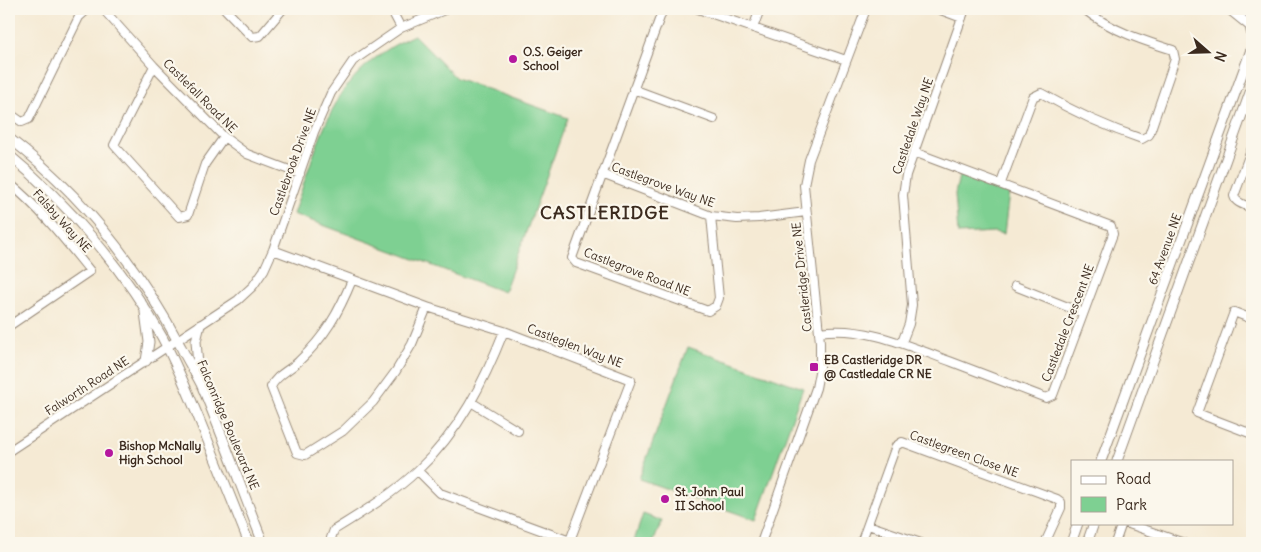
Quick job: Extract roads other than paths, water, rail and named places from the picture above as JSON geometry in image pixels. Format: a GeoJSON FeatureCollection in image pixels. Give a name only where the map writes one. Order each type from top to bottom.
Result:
{"type":"FeatureCollection","features":[{"type":"Feature","properties":{"kind":"main road"},"geometry":{"type":"LineString","coordinates":[[1230,9],[1250,26],[1252,35]]}},
{"type":"Feature","properties":{"kind":"main road","name":"64 Avenue NE"},"geometry":{"type":"LineString","coordinates":[[1101,460],[1252,47]]}},
{"type":"Feature","properties":{"kind":"main road"},"geometry":{"type":"LineString","coordinates":[[1116,460],[1252,87]]}},
{"type":"Feature","properties":{"kind":"main road","name":"Falconridge Boulevard NE"},"geometry":{"type":"LineString","coordinates":[[9,138],[66,187],[98,222],[124,254],[155,300],[200,383],[263,543]]}},
{"type":"Feature","properties":{"kind":"main road","name":"Falconridge Boulevard NE"},"geometry":{"type":"LineString","coordinates":[[9,155],[24,167],[87,231],[145,310],[167,347],[199,419],[249,543]]}},
{"type":"Feature","properties":{"kind":"main road"},"geometry":{"type":"LineString","coordinates":[[145,310],[149,342],[146,361]]}},
{"type":"Feature","properties":{"kind":"main road"},"geometry":{"type":"LineString","coordinates":[[200,325],[196,341],[200,383]]}},
{"type":"Feature","properties":{"kind":"main road"},"geometry":{"type":"LineString","coordinates":[[1071,543],[1078,524]]}},
{"type":"Feature","properties":{"kind":"main road"},"geometry":{"type":"LineString","coordinates":[[1087,543],[1094,524]]}},
{"type":"Feature","properties":{"kind":"street"},"geometry":{"type":"LineString","coordinates":[[9,114],[22,122],[29,119],[79,17],[88,9]]}},
{"type":"Feature","properties":{"kind":"street","name":"Castlefall Road NE"},"geometry":{"type":"LineString","coordinates":[[102,9],[154,66],[224,137],[246,154],[300,174]]}},
{"type":"Feature","properties":{"kind":"street"},"geometry":{"type":"LineString","coordinates":[[225,9],[252,37],[260,36],[283,9]]}},
{"type":"Feature","properties":{"kind":"street"},"geometry":{"type":"LineString","coordinates":[[391,9],[401,28]]}},
{"type":"Feature","properties":{"kind":"street","name":"Castlebrook Drive NE"},"geometry":{"type":"LineString","coordinates":[[177,340],[238,300],[253,286],[264,270],[273,250],[314,132],[331,93],[353,61],[401,28],[447,9]]}},
{"type":"Feature","properties":{"kind":"street","name":"Castlegrove Road NE"},"geometry":{"type":"LineString","coordinates":[[663,9],[572,258],[576,262],[708,312],[716,306],[719,298],[711,216]]}},
{"type":"Feature","properties":{"kind":"street"},"geometry":{"type":"LineString","coordinates":[[698,9],[846,60]]}},
{"type":"Feature","properties":{"kind":"street"},"geometry":{"type":"LineString","coordinates":[[753,28],[760,9]]}},
{"type":"Feature","properties":{"kind":"street","name":"Castleridge Drive NE"},"geometry":{"type":"LineString","coordinates":[[760,543],[816,388],[820,367],[819,332],[804,185],[809,160],[866,9]]}},
{"type":"Feature","properties":{"kind":"street"},"geometry":{"type":"LineString","coordinates":[[938,9],[962,18]]}},
{"type":"Feature","properties":{"kind":"street","name":"Castledale Way NE"},"geometry":{"type":"LineString","coordinates":[[902,342],[909,324],[912,305],[903,195],[906,175],[966,9]]}},
{"type":"Feature","properties":{"kind":"street"},"geometry":{"type":"LineString","coordinates":[[1001,184],[1033,97],[1041,94],[1106,126],[1142,139],[1149,135],[1176,59],[1173,50],[1118,31],[1098,21],[1084,9]]}},
{"type":"Feature","properties":{"kind":"street"},"geometry":{"type":"LineString","coordinates":[[1238,9],[1252,14]]}},
{"type":"Feature","properties":{"kind":"street"},"geometry":{"type":"LineString","coordinates":[[154,66],[114,145],[179,217],[188,216],[205,164],[224,137]]}},
{"type":"Feature","properties":{"kind":"street"},"geometry":{"type":"LineString","coordinates":[[633,89],[714,119]]}},
{"type":"Feature","properties":{"kind":"street"},"geometry":{"type":"LineString","coordinates":[[1252,148],[1234,196],[1235,200],[1252,208]]}},
{"type":"Feature","properties":{"kind":"street","name":"Castledale Crescent NE"},"geometry":{"type":"LineString","coordinates":[[819,332],[851,332],[902,342],[1046,398],[1053,395],[1114,234],[1111,226],[914,152]]}},
{"type":"Feature","properties":{"kind":"street","name":"Castlegrove Way NE"},"geometry":{"type":"LineString","coordinates":[[602,174],[711,216],[737,219],[806,212]]}},
{"type":"Feature","properties":{"kind":"street","name":"Falsby Way NE"},"geometry":{"type":"LineString","coordinates":[[9,183],[28,200],[90,270],[9,326]]}},
{"type":"Feature","properties":{"kind":"street","name":"Castleglen Way NE"},"geometry":{"type":"LineString","coordinates":[[273,250],[427,307],[504,331],[631,380],[569,542],[440,492],[418,471]]}},
{"type":"Feature","properties":{"kind":"street"},"geometry":{"type":"LineString","coordinates":[[352,280],[342,306],[323,336],[298,362],[274,380],[271,387],[298,453],[306,455],[343,431],[372,402],[396,371],[412,344],[427,307]]}},
{"type":"Feature","properties":{"kind":"street"},"geometry":{"type":"LineString","coordinates":[[1015,286],[1083,313]]}},
{"type":"Feature","properties":{"kind":"street"},"geometry":{"type":"LineString","coordinates":[[1252,320],[1234,312],[1197,413],[1252,434]]}},
{"type":"Feature","properties":{"kind":"street"},"geometry":{"type":"LineString","coordinates":[[334,543],[332,538],[334,530],[378,503],[418,471],[440,446],[471,402],[490,367],[504,331]]}},
{"type":"Feature","properties":{"kind":"street","name":"Falworth Road NE"},"geometry":{"type":"LineString","coordinates":[[9,451],[177,340]]}},
{"type":"Feature","properties":{"kind":"street"},"geometry":{"type":"LineString","coordinates":[[471,402],[518,431]]}},
{"type":"Feature","properties":{"kind":"street","name":"Castlegreen Close NE"},"geometry":{"type":"LineString","coordinates":[[861,543],[896,446],[902,442],[1057,499],[1061,502],[1061,508],[1045,543]]}},
{"type":"Feature","properties":{"kind":"street"},"geometry":{"type":"LineString","coordinates":[[1115,543],[1122,524]]}},
{"type":"Feature","properties":{"kind":"street"},"geometry":{"type":"LineString","coordinates":[[1129,524],[1184,543]]}},
{"type":"Feature","properties":{"kind":"street"},"geometry":{"type":"LineString","coordinates":[[868,525],[921,543]]}},
{"type":"Feature","properties":{"kind":"place","name":"O.S. Geiger School"},"geometry":{"type":"Point","coordinates":[513,59]}},
{"type":"Feature","properties":{"kind":"place","name":"EB Castleridge DR @ Castledale CR NE"},"geometry":{"type":"Point","coordinates":[814,367]}},
{"type":"Feature","properties":{"kind":"place","name":"Bishop McNally High School"},"geometry":{"type":"Point","coordinates":[109,453]}},
{"type":"Feature","properties":{"kind":"place","name":"St. John Paul II School"},"geometry":{"type":"Point","coordinates":[665,499]}},
{"type":"Feature","properties":{"kind":"district","name":"CASTLERIDGE"},"geometry":{"type":"Point","coordinates":[605,213]}}]}
